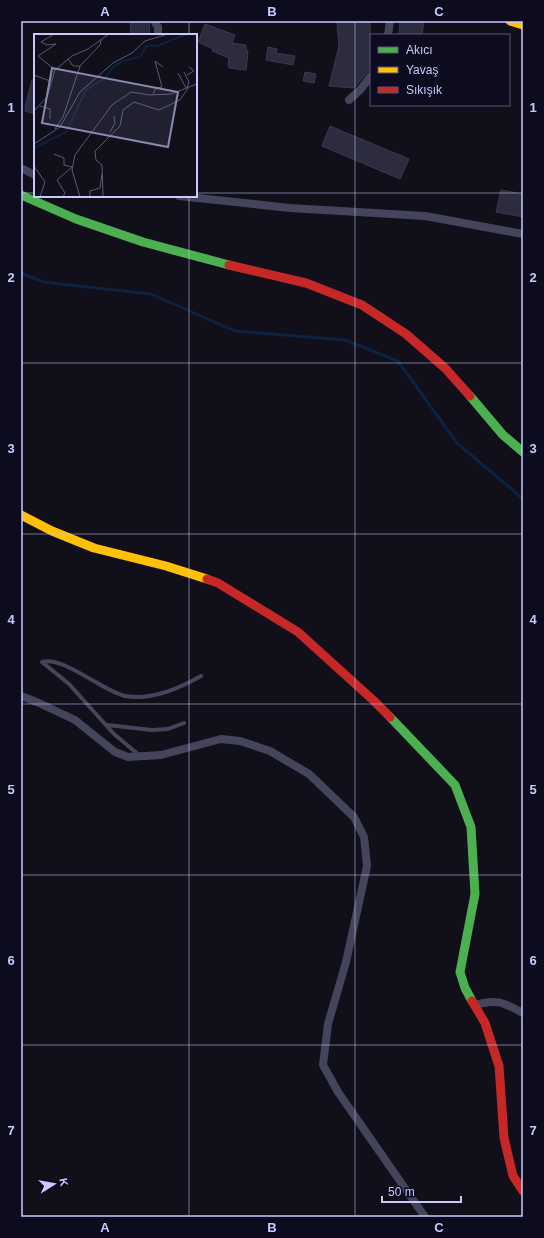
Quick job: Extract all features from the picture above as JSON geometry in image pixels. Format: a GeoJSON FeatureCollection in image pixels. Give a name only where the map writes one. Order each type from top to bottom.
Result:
{"type":"FeatureCollection","features":[{"type":"Feature","properties":{"kind":"street"},"geometry":{"type":"LineString","coordinates":[[154,21],[158,27],[158,34]]}},
{"type":"Feature","properties":{"kind":"street"},"geometry":{"type":"LineString","coordinates":[[388,34],[390,21]]}},
{"type":"Feature","properties":{"kind":"street"},"geometry":{"type":"LineString","coordinates":[[510,21],[523,25]]}},
{"type":"Feature","properties":{"kind":"street"},"geometry":{"type":"LineString","coordinates":[[349,100],[360,90],[370,77]]}},
{"type":"Feature","properties":{"kind":"street"},"geometry":{"type":"LineString","coordinates":[[21,168],[34,174]]}},
{"type":"Feature","properties":{"kind":"street"},"geometry":{"type":"LineString","coordinates":[[21,195],[76,219],[144,242],[241,268],[306,283],[362,304],[406,334],[445,368],[503,435],[523,452]]}},
{"type":"Feature","properties":{"kind":"street"},"geometry":{"type":"LineString","coordinates":[[189,197],[290,208],[425,216],[523,234]]}},
{"type":"Feature","properties":{"kind":"street"},"geometry":{"type":"LineString","coordinates":[[21,515],[52,531],[94,548],[166,566],[218,583],[298,632],[373,700],[455,785],[471,827],[475,894],[460,972],[465,988],[485,1023],[499,1066],[504,1138],[514,1176],[523,1191]]}},
{"type":"Feature","properties":{"kind":"street"},"geometry":{"type":"LineString","coordinates":[[21,696],[75,720],[115,752],[128,757],[161,755],[221,740],[240,741],[270,751],[309,774],[354,817],[364,837],[367,866],[346,962],[328,1024],[323,1066],[338,1092],[424,1217]]}},
{"type":"Feature","properties":{"kind":"street"},"geometry":{"type":"LineString","coordinates":[[475,1005],[488,1001],[501,1002],[523,1013]]}},
{"type":"Feature","properties":{"kind":"lane"},"geometry":{"type":"LineString","coordinates":[[141,757],[114,734],[69,684],[42,662],[51,661],[64,666],[118,694],[131,697],[167,691],[201,676]]}},
{"type":"Feature","properties":{"kind":"lane"},"geometry":{"type":"LineString","coordinates":[[107,725],[152,730],[168,729],[184,723]]}},
{"type":"Feature","properties":{"kind":"building"},"geometry":{"type":"Polygon","coordinates":[[[130,21],[149,21],[150,34],[131,34],[130,21]]]}},
{"type":"Feature","properties":{"kind":"building"},"geometry":{"type":"Polygon","coordinates":[[[400,21],[424,21],[422,34],[399,34],[400,21]]]}},
{"type":"Feature","properties":{"kind":"building"},"geometry":{"type":"Polygon","coordinates":[[[337,22],[370,22],[370,69],[354,88],[329,86],[339,46],[337,22]]]}},
{"type":"Feature","properties":{"kind":"building"},"geometry":{"type":"Polygon","coordinates":[[[205,24],[235,35],[232,43],[246,45],[246,50],[248,51],[246,70],[229,68],[229,58],[212,51],[213,49],[198,42],[205,24]]]}},
{"type":"Feature","properties":{"kind":"building"},"geometry":{"type":"Polygon","coordinates":[[[268,47],[277,49],[276,53],[295,56],[293,65],[266,60],[268,47]]]}},
{"type":"Feature","properties":{"kind":"building"},"geometry":{"type":"Polygon","coordinates":[[[305,72],[316,74],[314,83],[303,81],[305,72]]]}},
{"type":"Feature","properties":{"kind":"building"},"geometry":{"type":"Polygon","coordinates":[[[32,80],[34,80],[34,114],[25,111],[32,80]]]}},
{"type":"Feature","properties":{"kind":"building"},"geometry":{"type":"Polygon","coordinates":[[[330,126],[409,159],[400,179],[322,146],[330,126]]]}},
{"type":"Feature","properties":{"kind":"building"},"geometry":{"type":"Polygon","coordinates":[[[501,190],[523,194],[523,217],[496,212],[501,190]]]}},
{"type":"Feature","properties":{"kind":"waterway"},"geometry":{"type":"LineString","coordinates":[[21,273],[43,282],[151,294],[235,331],[345,340],[398,361],[457,443],[523,499]]}},
{"type":"Feature","properties":{"kind":"traffic: fast"},"geometry":{"type":"LineString","coordinates":[[21,195],[76,219],[143,242],[229,265]]}},
{"type":"Feature","properties":{"kind":"traffic: fast"},"geometry":{"type":"LineString","coordinates":[[470,396],[503,435],[523,452]]}},
{"type":"Feature","properties":{"kind":"traffic: fast"},"geometry":{"type":"LineString","coordinates":[[390,717],[455,785],[471,827],[475,894],[460,972],[465,988],[472,1001]]}},
{"type":"Feature","properties":{"kind":"traffic: slow"},"geometry":{"type":"LineString","coordinates":[[510,21],[523,25]]}},
{"type":"Feature","properties":{"kind":"traffic: slow"},"geometry":{"type":"LineString","coordinates":[[21,515],[52,531],[94,548],[166,566],[207,579]]}},
{"type":"Feature","properties":{"kind":"traffic: jam"},"geometry":{"type":"LineString","coordinates":[[229,265],[306,283],[362,305],[406,334],[445,368],[470,396]]}},
{"type":"Feature","properties":{"kind":"traffic: jam"},"geometry":{"type":"LineString","coordinates":[[207,579],[218,583],[298,632],[390,717]]}},
{"type":"Feature","properties":{"kind":"traffic: jam"},"geometry":{"type":"LineString","coordinates":[[472,1001],[485,1023],[499,1066],[504,1138],[513,1176],[523,1191]]}}]}
